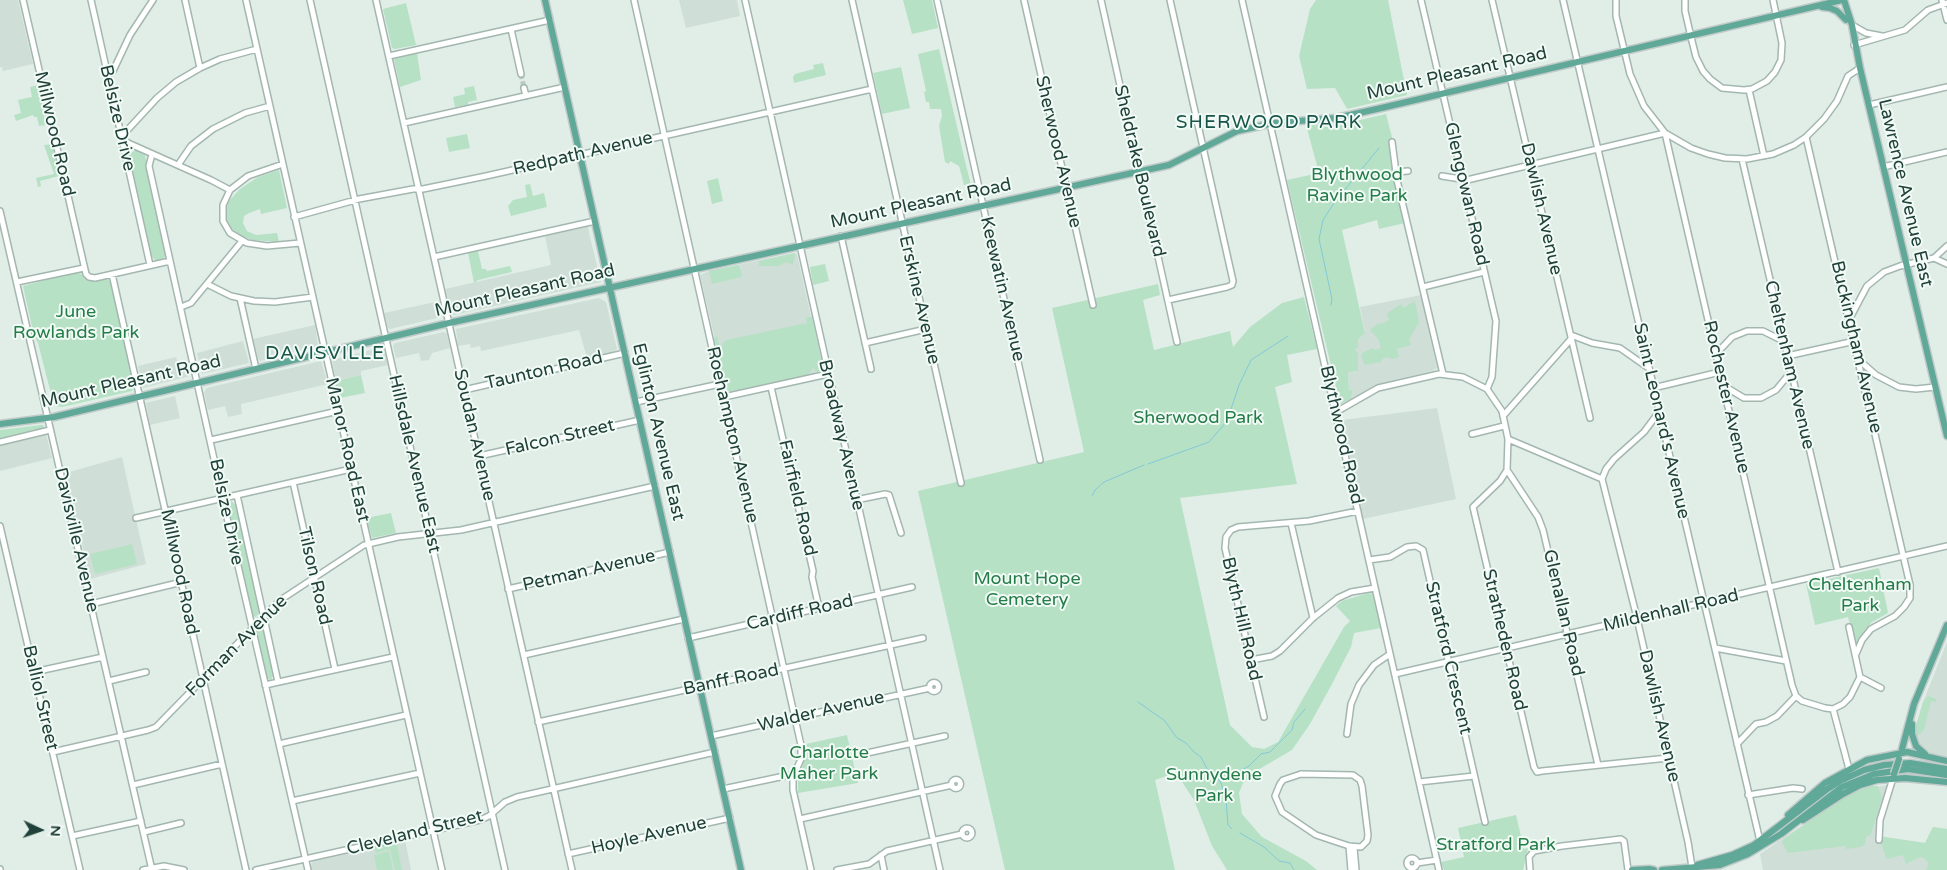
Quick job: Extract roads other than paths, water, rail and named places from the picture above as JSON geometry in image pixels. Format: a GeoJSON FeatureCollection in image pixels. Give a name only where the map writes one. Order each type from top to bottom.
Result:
{"type":"FeatureCollection","features":[{"type":"Feature","properties":{"kind":"main road","name":"Eglinton Avenue East"},"geometry":{"type":"LineString","coordinates":[[545,0],[741,870]]}},
{"type":"Feature","properties":{"kind":"main road","name":"Mount Pleasant Road"},"geometry":{"type":"LineString","coordinates":[[0,424],[48,418],[386,338],[841,236],[1139,172],[1173,164],[1233,132],[1269,124],[1336,118],[1843,0]]}},
{"type":"Feature","properties":{"kind":"main road","name":"Lawrence Avenue East"},"geometry":{"type":"LineString","coordinates":[[1843,0],[1947,436]]}},
{"type":"Feature","properties":{"kind":"main road"},"geometry":{"type":"LineString","coordinates":[[1816,7],[1830,8],[1849,23]]}},
{"type":"Feature","properties":{"kind":"main road"},"geometry":{"type":"LineString","coordinates":[[1901,754],[1906,732],[1919,695],[1947,625]]}},
{"type":"Feature","properties":{"kind":"main road"},"geometry":{"type":"LineString","coordinates":[[1894,776],[1912,724],[1919,695]]}},
{"type":"Feature","properties":{"kind":"main road"},"geometry":{"type":"LineString","coordinates":[[1912,724],[1912,734],[1916,746],[1928,756]]}},
{"type":"Feature","properties":{"kind":"main road"},"geometry":{"type":"LineString","coordinates":[[1773,831],[1813,792],[1849,768],[1878,757],[1901,754],[1928,756],[1947,761]]}},
{"type":"Feature","properties":{"kind":"main road"},"geometry":{"type":"LineString","coordinates":[[1692,867],[1732,855],[1760,841],[1826,790],[1864,770],[1884,765],[1910,763],[1947,769]]}},
{"type":"Feature","properties":{"kind":"main road"},"geometry":{"type":"LineString","coordinates":[[1780,834],[1828,795],[1855,780],[1888,770],[1908,769],[1947,775]]}},
{"type":"Feature","properties":{"kind":"main road"},"geometry":{"type":"LineString","coordinates":[[1662,870],[1712,866],[1733,861],[1760,848],[1852,789],[1877,780],[1894,776],[1947,782]]}},
{"type":"Feature","properties":{"kind":"main road"},"geometry":{"type":"LineString","coordinates":[[1632,870],[1654,870]]}},
{"type":"Feature","properties":{"kind":"street","name":"Millwood Road"},"geometry":{"type":"LineString","coordinates":[[23,0],[84,268]]}},
{"type":"Feature","properties":{"kind":"street","name":"Belsize Drive"},"geometry":{"type":"LineString","coordinates":[[90,0],[150,265]]}},
{"type":"Feature","properties":{"kind":"street"},"geometry":{"type":"LineString","coordinates":[[108,76],[113,71],[130,35],[153,0]]}},
{"type":"Feature","properties":{"kind":"street"},"geometry":{"type":"LineString","coordinates":[[185,0],[200,68]]}},
{"type":"Feature","properties":{"kind":"street","name":"Manor Road East"},"geometry":{"type":"LineString","coordinates":[[246,0],[442,870]]}},
{"type":"Feature","properties":{"kind":"street","name":"Hillsdale Avenue East"},"geometry":{"type":"LineString","coordinates":[[310,0],[505,870]]}},
{"type":"Feature","properties":{"kind":"street","name":"Soudan Avenue"},"geometry":{"type":"LineString","coordinates":[[376,0],[572,870]]}},
{"type":"Feature","properties":{"kind":"street","name":"Roehampton Avenue"},"geometry":{"type":"LineString","coordinates":[[634,0],[802,751],[800,764],[794,774],[793,790],[811,870]]}},
{"type":"Feature","properties":{"kind":"street","name":"Broadway Avenue"},"geometry":{"type":"LineString","coordinates":[[744,0],[940,870]]}},
{"type":"Feature","properties":{"kind":"street","name":"Erskine Avenue"},"geometry":{"type":"LineString","coordinates":[[852,0],[960,483]]}},
{"type":"Feature","properties":{"kind":"street","name":"Keewatin Avenue"},"geometry":{"type":"LineString","coordinates":[[938,0],[1040,460]]}},
{"type":"Feature","properties":{"kind":"street","name":"Sherwood Avenue"},"geometry":{"type":"LineString","coordinates":[[1024,0],[1093,305]]}},
{"type":"Feature","properties":{"kind":"street","name":"Sheldrake Boulevard"},"geometry":{"type":"LineString","coordinates":[[1101,0],[1177,342]]}},
{"type":"Feature","properties":{"kind":"street"},"geometry":{"type":"LineString","coordinates":[[1168,300],[1232,285],[1233,280],[1170,0]]}},
{"type":"Feature","properties":{"kind":"street","name":"Blythwood Road"},"geometry":{"type":"LineString","coordinates":[[1242,0],[1439,870]]}},
{"type":"Feature","properties":{"kind":"street","name":"Glengowan Road"},"geometry":{"type":"LineString","coordinates":[[1421,0],[1496,321],[1492,376],[1487,389]]}},
{"type":"Feature","properties":{"kind":"street","name":"Dawlish Avenue"},"geometry":{"type":"LineString","coordinates":[[1492,0],[1590,418]]}},
{"type":"Feature","properties":{"kind":"street","name":"Saint Leonard's Avenue"},"geometry":{"type":"LineString","coordinates":[[1563,0],[1760,841]]}},
{"type":"Feature","properties":{"kind":"street"},"geometry":{"type":"LineString","coordinates":[[1616,0],[1616,13],[1632,82],[1651,117],[1665,133],[1702,152],[1718,157],[1742,159],[1764,156],[1780,152],[1806,137],[1820,124],[1834,106],[1843,91],[1848,76],[1860,68]]}},
{"type":"Feature","properties":{"kind":"street"},"geometry":{"type":"LineString","coordinates":[[1685,0],[1685,11],[1700,67],[1710,79],[1722,88],[1736,90],[1749,90],[1771,77],[1781,60],[1782,43],[1773,0]]}},
{"type":"Feature","properties":{"kind":"street"},"geometry":{"type":"LineString","coordinates":[[1854,44],[1905,30],[1928,10],[1944,2],[1947,20]]}},
{"type":"Feature","properties":{"kind":"street"},"geometry":{"type":"LineString","coordinates":[[389,56],[550,20]]}},
{"type":"Feature","properties":{"kind":"street"},"geometry":{"type":"LineString","coordinates":[[1849,23],[1866,33],[1886,36]]}},
{"type":"Feature","properties":{"kind":"street"},"geometry":{"type":"LineString","coordinates":[[511,29],[521,74]]}},
{"type":"Feature","properties":{"kind":"street"},"geometry":{"type":"LineString","coordinates":[[230,190],[121,138],[157,98],[176,82],[200,68],[234,54],[257,49]]}},
{"type":"Feature","properties":{"kind":"street"},"geometry":{"type":"LineString","coordinates":[[1869,105],[1947,86]]}},
{"type":"Feature","properties":{"kind":"street"},"geometry":{"type":"LineString","coordinates":[[404,123],[565,87]]}},
{"type":"Feature","properties":{"kind":"street"},"geometry":{"type":"LineString","coordinates":[[524,88],[526,96]]}},
{"type":"Feature","properties":{"kind":"street","name":"Redpath Avenue"},"geometry":{"type":"LineString","coordinates":[[294,217],[355,200],[413,188],[418,189],[872,89]]}},
{"type":"Feature","properties":{"kind":"street"},"geometry":{"type":"LineString","coordinates":[[1749,90],[1764,156]]}},
{"type":"Feature","properties":{"kind":"street"},"geometry":{"type":"LineString","coordinates":[[178,165],[192,146],[214,129],[245,113],[270,106]]}},
{"type":"Feature","properties":{"kind":"street"},"geometry":{"type":"LineString","coordinates":[[1442,176],[1463,180],[1665,133]]}},
{"type":"Feature","properties":{"kind":"street","name":"Rochester Avenue"},"geometry":{"type":"LineString","coordinates":[[1665,133],[1786,660],[1796,696]]}},
{"type":"Feature","properties":{"kind":"street","name":"Buckingham Avenue"},"geometry":{"type":"LineString","coordinates":[[1806,137],[1860,361],[1910,585],[1910,598],[1895,616],[1871,629],[1862,640],[1856,655]]}},
{"type":"Feature","properties":{"kind":"street"},"geometry":{"type":"LineString","coordinates":[[1392,142],[1442,374]]}},
{"type":"Feature","properties":{"kind":"street"},"geometry":{"type":"LineString","coordinates":[[1883,167],[1947,152]]}},
{"type":"Feature","properties":{"kind":"street","name":"Belsize Drive"},"geometry":{"type":"LineString","coordinates":[[152,154],[149,166],[308,870]]}},
{"type":"Feature","properties":{"kind":"street","name":"Cheltenham Avenue"},"geometry":{"type":"LineString","coordinates":[[1742,159],[1838,572]]}},
{"type":"Feature","properties":{"kind":"street"},"geometry":{"type":"LineString","coordinates":[[282,164],[248,176],[230,190],[223,205],[223,221],[230,233],[242,241],[267,246],[300,243]]}},
{"type":"Feature","properties":{"kind":"street"},"geometry":{"type":"LineString","coordinates":[[1397,172],[1408,171]]}},
{"type":"Feature","properties":{"kind":"street","name":"Davisville Avenue"},"geometry":{"type":"LineString","coordinates":[[0,211],[152,869]]}},
{"type":"Feature","properties":{"kind":"street"},"geometry":{"type":"LineString","coordinates":[[434,257],[595,221]]}},
{"type":"Feature","properties":{"kind":"street"},"geometry":{"type":"LineString","coordinates":[[841,236],[871,369]]}},
{"type":"Feature","properties":{"kind":"street"},"geometry":{"type":"LineString","coordinates":[[181,307],[192,303],[242,241]]}},
{"type":"Feature","properties":{"kind":"street"},"geometry":{"type":"LineString","coordinates":[[1850,319],[1867,286],[1884,272],[1906,264],[1934,258],[1947,246]]}},
{"type":"Feature","properties":{"kind":"street"},"geometry":{"type":"LineString","coordinates":[[1934,258],[1947,264]]}},
{"type":"Feature","properties":{"kind":"street"},"geometry":{"type":"LineString","coordinates":[[17,282],[84,268],[87,276],[91,278],[170,261]]}},
{"type":"Feature","properties":{"kind":"street"},"geometry":{"type":"LineString","coordinates":[[1423,287],[1484,272]]}},
{"type":"Feature","properties":{"kind":"street","name":"Millwood Road"},"geometry":{"type":"LineString","coordinates":[[112,274],[246,870]]}},
{"type":"Feature","properties":{"kind":"street"},"geometry":{"type":"LineString","coordinates":[[208,284],[223,293],[240,298],[275,302],[313,297]]}},
{"type":"Feature","properties":{"kind":"street"},"geometry":{"type":"LineString","coordinates":[[240,298],[256,368]]}},
{"type":"Feature","properties":{"kind":"street"},"geometry":{"type":"LineString","coordinates":[[865,343],[926,328]]}},
{"type":"Feature","properties":{"kind":"street"},"geometry":{"type":"LineString","coordinates":[[1716,354],[1732,337],[1747,331],[1763,331],[1783,341]]}},
{"type":"Feature","properties":{"kind":"street"},"geometry":{"type":"LineString","coordinates":[[1503,416],[1571,337],[1592,344],[1620,348],[1648,367]]}},
{"type":"Feature","properties":{"kind":"street"},"geometry":{"type":"LineString","coordinates":[[1787,356],[1854,341]]}},
{"type":"Feature","properties":{"kind":"street","name":"Taunton Road"},"geometry":{"type":"LineString","coordinates":[[464,390],[625,353]]}},
{"type":"Feature","properties":{"kind":"street"},"geometry":{"type":"LineString","coordinates":[[1860,361],[1876,376],[1899,387],[1916,389],[1935,387]]}},
{"type":"Feature","properties":{"kind":"street"},"geometry":{"type":"LineString","coordinates":[[1654,388],[1720,372]]}},
{"type":"Feature","properties":{"kind":"street"},"geometry":{"type":"LineString","coordinates":[[1724,386],[1744,398],[1761,398],[1776,390],[1791,372]]}},
{"type":"Feature","properties":{"kind":"street"},"geometry":{"type":"LineString","coordinates":[[724,397],[828,374]]}},
{"type":"Feature","properties":{"kind":"street"},"geometry":{"type":"LineString","coordinates":[[1336,412],[1378,388],[1442,374],[1470,379],[1487,389],[1497,402],[1503,416],[1508,439],[1508,470]]}},
{"type":"Feature","properties":{"kind":"street"},"geometry":{"type":"LineString","coordinates":[[636,402],[720,384]]}},
{"type":"Feature","properties":{"kind":"street","name":"Fairfield Road"},"geometry":{"type":"LineString","coordinates":[[771,387],[813,571],[812,577],[819,608]]}},
{"type":"Feature","properties":{"kind":"street"},"geometry":{"type":"LineString","coordinates":[[211,440],[338,411]]}},
{"type":"Feature","properties":{"kind":"street"},"geometry":{"type":"LineString","coordinates":[[1508,439],[1602,479],[1606,469],[1614,459],[1644,432],[1659,412]]}},
{"type":"Feature","properties":{"kind":"street","name":"Falcon Street"},"geometry":{"type":"LineString","coordinates":[[479,456],[640,420]]}},
{"type":"Feature","properties":{"kind":"street"},"geometry":{"type":"LineString","coordinates":[[1472,434],[1504,426]]}},
{"type":"Feature","properties":{"kind":"street","name":"Mount Pleasant Road"},"geometry":{"type":"LineString","coordinates":[[0,442],[50,430]]}},
{"type":"Feature","properties":{"kind":"street"},"geometry":{"type":"LineString","coordinates":[[136,518],[351,469]]}},
{"type":"Feature","properties":{"kind":"street","name":"Stratheden Road"},"geometry":{"type":"LineString","coordinates":[[1508,470],[1500,481],[1473,507],[1534,767],[1536,772],[1598,765]]}},
{"type":"Feature","properties":{"kind":"street","name":"Glenallan Road"},"geometry":{"type":"LineString","coordinates":[[1508,470],[1538,517],[1543,530],[1598,765]]}},
{"type":"Feature","properties":{"kind":"street","name":"Dawlish Avenue"},"geometry":{"type":"LineString","coordinates":[[1602,479],[1637,619],[1692,867]]}},
{"type":"Feature","properties":{"kind":"street","name":"Tilson Road"},"geometry":{"type":"LineString","coordinates":[[293,482],[335,669]]}},
{"type":"Feature","properties":{"kind":"street","name":"Forman Avenue"},"geometry":{"type":"LineString","coordinates":[[52,752],[122,737],[156,727],[279,601],[314,576],[368,544],[398,537],[461,530],[655,486]]}},
{"type":"Feature","properties":{"kind":"street"},"geometry":{"type":"LineString","coordinates":[[856,500],[885,494],[889,495],[901,533]]}},
{"type":"Feature","properties":{"kind":"street","name":"Belsize Drive"},"geometry":{"type":"LineString","coordinates":[[237,495],[278,682]]}},
{"type":"Feature","properties":{"kind":"street","name":"Blyth Hill Road"},"geometry":{"type":"LineString","coordinates":[[1264,717],[1225,548],[1226,537],[1231,530],[1238,527],[1291,522],[1358,511]]}},
{"type":"Feature","properties":{"kind":"street"},"geometry":{"type":"LineString","coordinates":[[1291,522],[1313,618]]}},
{"type":"Feature","properties":{"kind":"street","name":"Balliol Street"},"geometry":{"type":"LineString","coordinates":[[0,526],[80,870]]}},
{"type":"Feature","properties":{"kind":"street","name":"Stratford Crescent"},"geometry":{"type":"LineString","coordinates":[[1369,560],[1390,557],[1407,548],[1416,546],[1423,550],[1485,822]]}},
{"type":"Feature","properties":{"kind":"street","name":"Mildenhall Road"},"geometry":{"type":"LineString","coordinates":[[1395,674],[1704,604],[1947,546]]}},
{"type":"Feature","properties":{"kind":"street","name":"Petman Avenue"},"geometry":{"type":"LineString","coordinates":[[508,589],[670,552]]}},
{"type":"Feature","properties":{"kind":"street"},"geometry":{"type":"LineString","coordinates":[[91,604],[182,582]]}},
{"type":"Feature","properties":{"kind":"street","name":"Cardiff Road"},"geometry":{"type":"LineString","coordinates":[[688,638],[912,587]]}},
{"type":"Feature","properties":{"kind":"street"},"geometry":{"type":"LineString","coordinates":[[1251,660],[1272,656],[1280,651],[1313,618],[1338,598],[1351,592],[1375,588]]}},
{"type":"Feature","properties":{"kind":"street"},"geometry":{"type":"LineString","coordinates":[[524,655],[684,619]]}},
{"type":"Feature","properties":{"kind":"street"},"geometry":{"type":"LineString","coordinates":[[1737,744],[1756,724],[1766,722],[1776,716],[1796,696],[1802,701],[1818,707],[1833,709],[1843,704],[1850,697],[1860,677],[1848,627]]}},
{"type":"Feature","properties":{"kind":"street","name":"Banff Road"},"geometry":{"type":"LineString","coordinates":[[538,722],[923,638]]}},
{"type":"Feature","properties":{"kind":"street"},"geometry":{"type":"LineString","coordinates":[[1715,648],[1786,660]]}},
{"type":"Feature","properties":{"kind":"street"},"geometry":{"type":"LineString","coordinates":[[1346,734],[1351,704],[1362,679],[1374,665],[1390,654]]}},
{"type":"Feature","properties":{"kind":"street"},"geometry":{"type":"LineString","coordinates":[[265,685],[393,656]]}},
{"type":"Feature","properties":{"kind":"street"},"geometry":{"type":"LineString","coordinates":[[34,672],[103,657]]}},
{"type":"Feature","properties":{"kind":"street"},"geometry":{"type":"LineString","coordinates":[[109,681],[146,672]]}},
{"type":"Feature","properties":{"kind":"street"},"geometry":{"type":"LineString","coordinates":[[1860,677],[1882,688]]}},
{"type":"Feature","properties":{"kind":"street","name":"Walder Avenue"},"geometry":{"type":"LineString","coordinates":[[711,736],[930,688]]}},
{"type":"Feature","properties":{"kind":"street"},"geometry":{"type":"LineString","coordinates":[[1833,709],[1849,768]]}},
{"type":"Feature","properties":{"kind":"street"},"geometry":{"type":"LineString","coordinates":[[279,744],[406,715]]}},
{"type":"Feature","properties":{"kind":"street"},"geometry":{"type":"LineString","coordinates":[[858,755],[945,736]]}},
{"type":"Feature","properties":{"kind":"street","name":"Cleveland Street"},"geometry":{"type":"LineString","coordinates":[[256,870],[480,820],[505,802],[517,797],[715,752]]}},
{"type":"Feature","properties":{"kind":"street"},"geometry":{"type":"LineString","coordinates":[[1598,765],[1668,758]]}},
{"type":"Feature","properties":{"kind":"street"},"geometry":{"type":"LineString","coordinates":[[133,785],[222,764]]}},
{"type":"Feature","properties":{"kind":"street"},"geometry":{"type":"LineString","coordinates":[[292,801],[420,773]]}},
{"type":"Feature","properties":{"kind":"street"},"geometry":{"type":"LineString","coordinates":[[723,789],[794,774]]}},
{"type":"Feature","properties":{"kind":"street"},"geometry":{"type":"LineString","coordinates":[[1301,774],[1353,775],[1360,780],[1368,836],[1367,841],[1361,847],[1352,847],[1316,835],[1282,812],[1275,796],[1283,780],[1301,774]]}},
{"type":"Feature","properties":{"kind":"street"},"geometry":{"type":"LineString","coordinates":[[1420,782],[1474,776]]}},
{"type":"Feature","properties":{"kind":"street"},"geometry":{"type":"LineString","coordinates":[[1879,840],[1880,820],[1894,776]]}},
{"type":"Feature","properties":{"kind":"street"},"geometry":{"type":"LineString","coordinates":[[800,819],[952,785]]}},
{"type":"Feature","properties":{"kind":"street"},"geometry":{"type":"LineString","coordinates":[[1748,795],[1793,788],[1802,789]]}},
{"type":"Feature","properties":{"kind":"street","name":"Hoyle Avenue"},"geometry":{"type":"LineString","coordinates":[[568,854],[730,818]]}},
{"type":"Feature","properties":{"kind":"street"},"geometry":{"type":"LineString","coordinates":[[72,836],[141,821]]}},
{"type":"Feature","properties":{"kind":"street"},"geometry":{"type":"LineString","coordinates":[[144,832],[181,823]]}},
{"type":"Feature","properties":{"kind":"street"},"geometry":{"type":"LineString","coordinates":[[838,870],[869,864],[887,851],[962,834]]}},
{"type":"Feature","properties":{"kind":"street"},"geometry":{"type":"LineString","coordinates":[[1530,870],[1529,857],[1534,851],[1621,838],[1624,841],[1628,870]]}},
{"type":"Feature","properties":{"kind":"street"},"geometry":{"type":"LineString","coordinates":[[1351,870],[1352,847]]}},
{"type":"Feature","properties":{"kind":"street"},"geometry":{"type":"LineString","coordinates":[[1352,847],[1356,870]]}},
{"type":"Feature","properties":{"kind":"street"},"geometry":{"type":"LineString","coordinates":[[880,855],[884,870]]}},
{"type":"Feature","properties":{"kind":"street"},"geometry":{"type":"LineString","coordinates":[[1417,863],[1437,860]]}},
{"type":"Feature","properties":{"kind":"street"},"geometry":{"type":"LineString","coordinates":[[142,870],[170,866],[184,870]]}},
{"type":"Feature","properties":{"kind":"waterway"},"geometry":{"type":"LineString","coordinates":[[1331,305],[1332,299],[1319,239],[1323,220],[1334,203],[1379,148]]}},
{"type":"Feature","properties":{"kind":"waterway"},"geometry":{"type":"LineString","coordinates":[[1148,464],[1209,442],[1227,421],[1239,385],[1251,360],[1288,336]]}},
{"type":"Feature","properties":{"kind":"waterway"},"geometry":{"type":"LineString","coordinates":[[1092,496],[1095,490],[1104,482],[1144,465]]}},
{"type":"Feature","properties":{"kind":"waterway"},"geometry":{"type":"LineString","coordinates":[[1138,702],[1165,721],[1177,738],[1186,743],[1201,757],[1207,769],[1221,783],[1226,799],[1228,825],[1232,829]]}},
{"type":"Feature","properties":{"kind":"waterway"},"geometry":{"type":"LineString","coordinates":[[1221,781],[1249,766],[1261,754],[1270,752],[1292,730],[1294,722],[1305,709]]}},
{"type":"Feature","properties":{"kind":"waterway"},"geometry":{"type":"LineString","coordinates":[[1240,833],[1264,847],[1279,861],[1290,863],[1294,870]]}},
{"type":"Feature","properties":{"kind":"tunnel"},"geometry":{"type":"LineString","coordinates":[[521,74],[524,88]]}},
{"type":"Feature","properties":{"kind":"district","name":"SHERWOOD PARK"},"geometry":{"type":"Point","coordinates":[1269,123]}},
{"type":"Feature","properties":{"kind":"district","name":"DAVISVILLE"},"geometry":{"type":"Point","coordinates":[325,354]}},
{"type":"Feature","properties":{"kind":"park label","name":"Blythwood Ravine Park"},"geometry":{"type":"Point","coordinates":[1357,185]}},
{"type":"Feature","properties":{"kind":"park label","name":"June Rowlands Park"},"geometry":{"type":"Point","coordinates":[76,322]}},
{"type":"Feature","properties":{"kind":"park label","name":"Sherwood Park"},"geometry":{"type":"Point","coordinates":[1198,418]}},
{"type":"Feature","properties":{"kind":"park label","name":"Mount Hope Cemetery"},"geometry":{"type":"Point","coordinates":[1027,589]}},
{"type":"Feature","properties":{"kind":"park label","name":"Cheltenham Park"},"geometry":{"type":"Point","coordinates":[1860,595]}},
{"type":"Feature","properties":{"kind":"park label","name":"Charlotte Maher Park"},"geometry":{"type":"Point","coordinates":[829,763]}},
{"type":"Feature","properties":{"kind":"park label","name":"Sunnydene Park"},"geometry":{"type":"Point","coordinates":[1214,785]}},
{"type":"Feature","properties":{"kind":"park label","name":"Stratford Park"},"geometry":{"type":"Point","coordinates":[1496,845]}}]}
